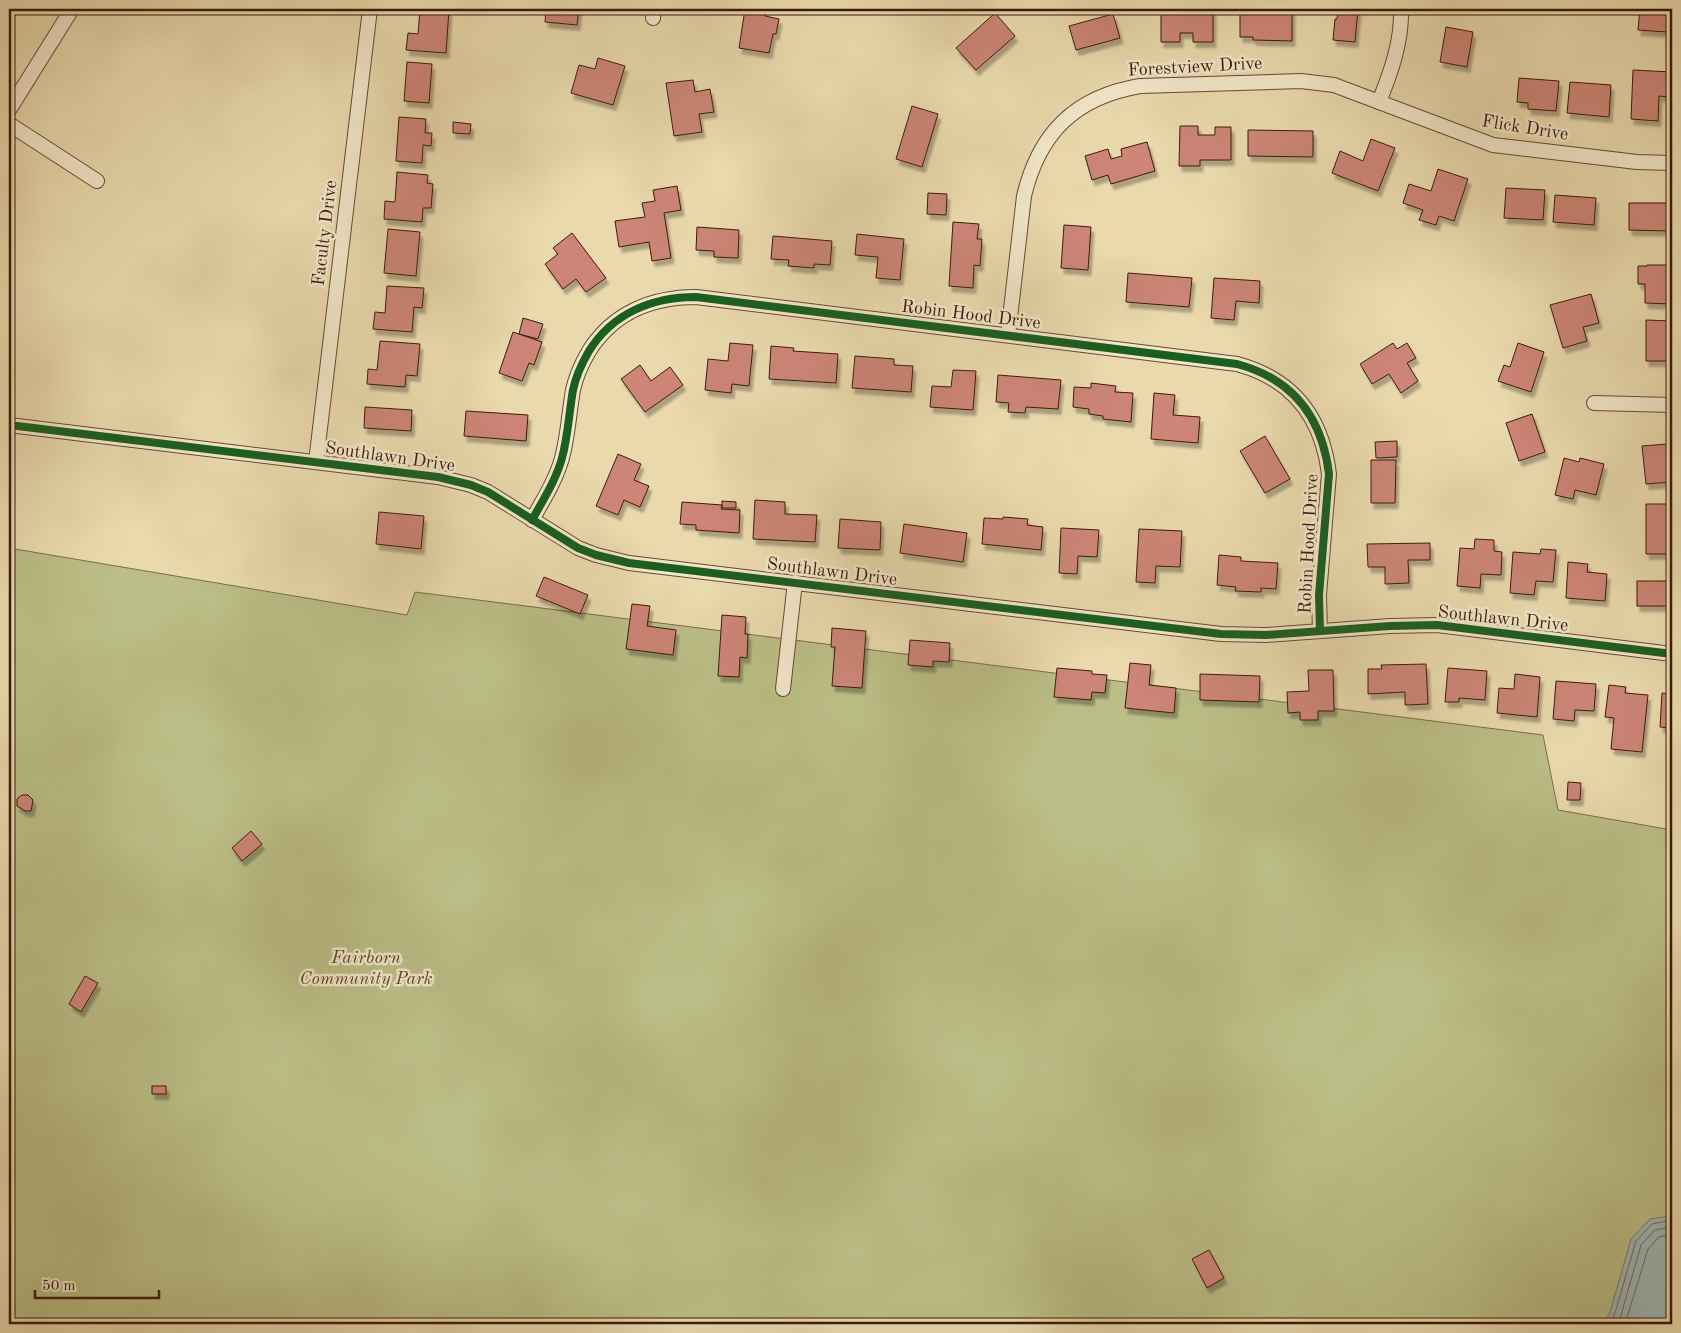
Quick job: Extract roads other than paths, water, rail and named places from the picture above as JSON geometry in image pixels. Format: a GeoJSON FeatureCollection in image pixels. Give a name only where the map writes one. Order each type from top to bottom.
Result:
{"type":"FeatureCollection","features":[{"type":"Feature","properties":{"kind":"street"},"geometry":{"type":"LineString","coordinates":[[9,110],[72,9]]}},
{"type":"Feature","properties":{"kind":"street","name":"Faculty Drive"},"geometry":{"type":"LineString","coordinates":[[316,462],[370,9]]}},
{"type":"Feature","properties":{"kind":"street"},"geometry":{"type":"LineString","coordinates":[[1379,102],[1392,70],[1399,40],[1401,9]]}},
{"type":"Feature","properties":{"kind":"street","name":"Forestview Drive"},"geometry":{"type":"LineString","coordinates":[[1008,335],[1024,196],[1029,174],[1038,154],[1051,135],[1066,118],[1084,105],[1111,92],[1140,86],[1301,81],[1334,85],[1379,102]]}},
{"type":"Feature","properties":{"kind":"street","name":"Flick Drive"},"geometry":{"type":"LineString","coordinates":[[1379,102],[1493,146],[1638,162],[1672,163]]}},
{"type":"Feature","properties":{"kind":"street"},"geometry":{"type":"LineString","coordinates":[[9,124],[97,181]]}},
{"type":"Feature","properties":{"kind":"street","name":"Robin Hood Drive"},"geometry":{"type":"LineString","coordinates":[[532,520],[555,478],[562,460],[568,434],[573,389],[583,361],[609,327],[626,314],[655,301],[696,297],[1237,364],[1266,374],[1292,393],[1312,416],[1320,434],[1329,474],[1320,586],[1320,631]]}},
{"type":"Feature","properties":{"kind":"street"},"geometry":{"type":"LineString","coordinates":[[1594,403],[1672,405]]}},
{"type":"Feature","properties":{"kind":"street","name":"Southlawn Drive"},"geometry":{"type":"LineString","coordinates":[[9,425],[438,476],[456,480],[488,492],[578,548],[612,560],[1221,634],[1266,635],[1390,626],[1437,626],[1672,654]]}},
{"type":"Feature","properties":{"kind":"street"},"geometry":{"type":"LineString","coordinates":[[783,689],[795,582]]}},
{"type":"Feature","properties":{"kind":"water"},"geometry":{"type":"Polygon","coordinates":[[[1672,1216],[1672,1324],[1604,1324],[1610,1312],[1631,1239],[1650,1219],[1672,1216]]]}},
{"type":"Feature","properties":{"kind":"park label","name":"Fairborn Community Park"},"geometry":{"type":"Point","coordinates":[366,968]}}]}
